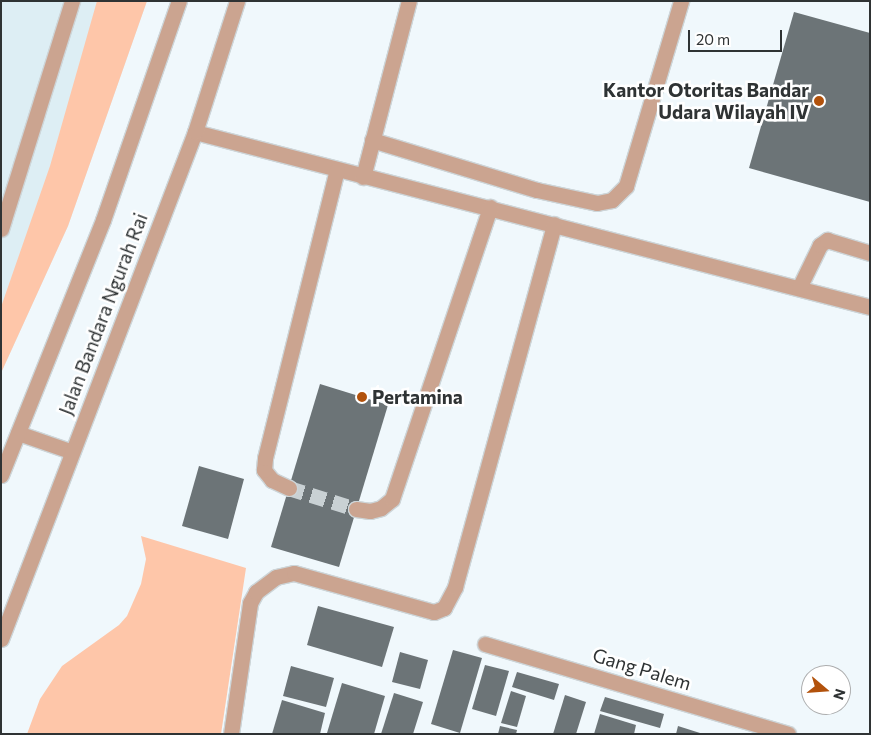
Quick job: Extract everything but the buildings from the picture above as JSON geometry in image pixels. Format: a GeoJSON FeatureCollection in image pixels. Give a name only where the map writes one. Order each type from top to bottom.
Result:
{"type":"FeatureCollection","features":[{"type":"Feature","properties":{"kind":"street"},"geometry":{"type":"LineString","coordinates":[[1,229],[72,1]]}},
{"type":"Feature","properties":{"kind":"street","name":"Jalan Bandara Ngurah Rai"},"geometry":{"type":"LineString","coordinates":[[1,475],[106,211],[179,1]]}},
{"type":"Feature","properties":{"kind":"street","name":"Jalan Bandara Ngurah Rai"},"geometry":{"type":"LineString","coordinates":[[1,639],[70,451],[195,132],[237,1]]}},
{"type":"Feature","properties":{"kind":"street"},"geometry":{"type":"LineString","coordinates":[[363,177],[409,1]]}},
{"type":"Feature","properties":{"kind":"street"},"geometry":{"type":"LineString","coordinates":[[372,140],[537,190],[597,203],[612,200],[626,186],[681,1]]}},
{"type":"Feature","properties":{"kind":"street"},"geometry":{"type":"LineString","coordinates":[[195,132],[870,307]]}},
{"type":"Feature","properties":{"kind":"street"},"geometry":{"type":"LineString","coordinates":[[289,488],[272,480],[264,470],[265,458],[337,170]]}},
{"type":"Feature","properties":{"kind":"street"},"geometry":{"type":"LineString","coordinates":[[356,509],[370,511],[381,508],[392,499],[490,207]]}},
{"type":"Feature","properties":{"kind":"street"},"geometry":{"type":"LineString","coordinates":[[231,734],[250,603],[256,592],[276,576],[294,573],[434,612],[444,608],[455,586],[554,224]]}},
{"type":"Feature","properties":{"kind":"street"},"geometry":{"type":"LineString","coordinates":[[800,288],[820,245],[828,240],[870,253]]}},
{"type":"Feature","properties":{"kind":"street"},"geometry":{"type":"LineString","coordinates":[[18,433],[70,451]]}},
{"type":"Feature","properties":{"kind":"street","name":"Gang Palem"},"geometry":{"type":"LineString","coordinates":[[485,644],[788,734]]}},
{"type":"Feature","properties":{"kind":"shaded area"},"geometry":{"type":"Polygon","coordinates":[[[1,1],[147,1],[68,226],[1,373],[1,1]]]}},
{"type":"Feature","properties":{"kind":"shaded area"},"geometry":{"type":"Polygon","coordinates":[[[97,1],[147,1],[68,226],[1,373],[1,307],[50,166],[97,1]]]}},
{"type":"Feature","properties":{"kind":"shaded area"},"geometry":{"type":"Polygon","coordinates":[[[141,536],[246,568],[221,734],[27,734],[40,699],[62,666],[119,625],[127,616],[141,584],[146,559],[141,536]]]}},
{"type":"Feature","properties":{"kind":"tunnel"},"geometry":{"type":"LineString","coordinates":[[289,488],[356,509]]}},
{"type":"Feature","properties":{"kind":"place","name":"Kantor Otoritas Bandar Udara Wilayah IV"},"geometry":{"type":"Point","coordinates":[819,101]}},
{"type":"Feature","properties":{"kind":"place","name":"Pertamina"},"geometry":{"type":"Point","coordinates":[362,397]}}]}
